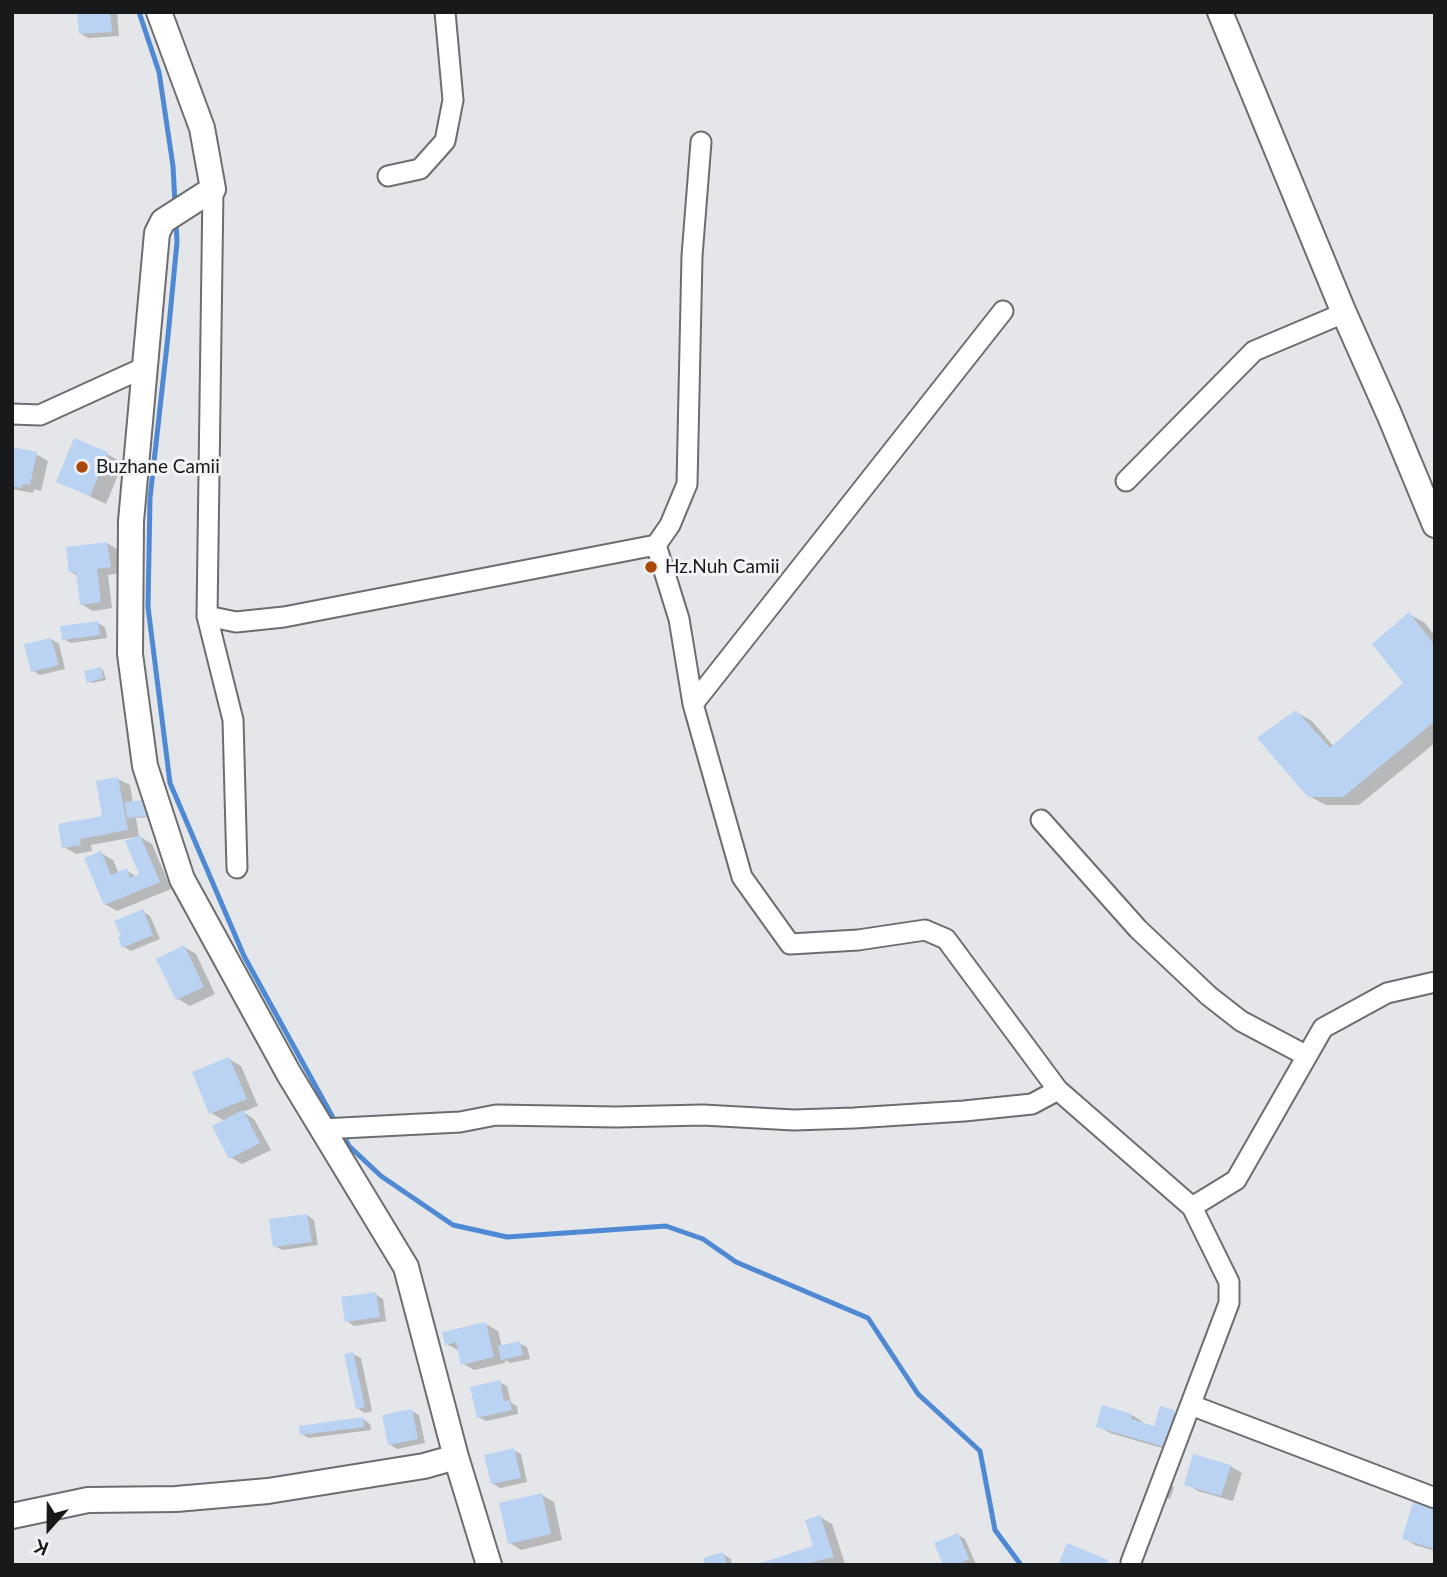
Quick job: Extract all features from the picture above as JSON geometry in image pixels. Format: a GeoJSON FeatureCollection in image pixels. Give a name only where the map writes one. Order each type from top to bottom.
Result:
{"type":"FeatureCollection","features":[{"type":"Feature","properties":{"kind":"street"},"geometry":{"type":"LineString","coordinates":[[159,12],[202,128],[213,189],[207,616],[233,720],[237,868]]}},
{"type":"Feature","properties":{"kind":"street"},"geometry":{"type":"LineString","coordinates":[[388,176],[421,169],[445,141],[453,100],[445,12]]}},
{"type":"Feature","properties":{"kind":"street"},"geometry":{"type":"LineString","coordinates":[[1220,12],[1343,313],[1435,525]]}},
{"type":"Feature","properties":{"kind":"street"},"geometry":{"type":"LineString","coordinates":[[207,616],[236,622],[284,617],[656,545],[670,525],[687,484],[692,256],[701,142]]}},
{"type":"Feature","properties":{"kind":"street"},"geometry":{"type":"LineString","coordinates":[[213,189],[163,221],[157,233],[131,521],[130,654],[145,766],[182,879],[289,1074],[406,1267],[456,1457],[489,1565]]}},
{"type":"Feature","properties":{"kind":"street"},"geometry":{"type":"LineString","coordinates":[[693,704],[1003,311]]}},
{"type":"Feature","properties":{"kind":"street"},"geometry":{"type":"LineString","coordinates":[[1126,481],[1254,351],[1343,313]]}},
{"type":"Feature","properties":{"kind":"street"},"geometry":{"type":"LineString","coordinates":[[12,414],[40,415],[143,368]]}},
{"type":"Feature","properties":{"kind":"street"},"geometry":{"type":"LineString","coordinates":[[656,545],[679,619],[693,704],[742,877],[790,944],[859,940],[925,930],[946,939],[1058,1090],[1192,1207],[1229,1282],[1229,1303],[1131,1562]]}},
{"type":"Feature","properties":{"kind":"street"},"geometry":{"type":"LineString","coordinates":[[1041,820],[1138,929],[1209,996],[1241,1021],[1307,1056]]}},
{"type":"Feature","properties":{"kind":"street"},"geometry":{"type":"LineString","coordinates":[[1192,1207],[1236,1180],[1323,1028],[1387,993],[1435,982]]}},
{"type":"Feature","properties":{"kind":"street"},"geometry":{"type":"LineString","coordinates":[[322,1129],[460,1122],[496,1115],[703,1115],[794,1120],[854,1118],[1032,1104],[1058,1090]]}},
{"type":"Feature","properties":{"kind":"street"},"geometry":{"type":"LineString","coordinates":[[1191,1405],[1435,1498]]}},
{"type":"Feature","properties":{"kind":"street"},"geometry":{"type":"LineString","coordinates":[[12,1516],[88,1500],[176,1499],[268,1491],[424,1465],[456,1457]]}},
{"type":"Feature","properties":{"kind":"building"},"geometry":{"type":"Polygon","coordinates":[[[77,12],[110,12],[112,32],[79,34],[77,12]]]}},
{"type":"Feature","properties":{"kind":"building","name":"Buzhane Camii"},"geometry":{"type":"Polygon","coordinates":[[[74,438],[108,452],[90,496],[56,482],[74,438]]]}},
{"type":"Feature","properties":{"kind":"building"},"geometry":{"type":"Polygon","coordinates":[[[12,447],[37,452],[30,485],[23,484],[22,488],[12,486],[12,447]]]}},
{"type":"Feature","properties":{"kind":"building"},"geometry":{"type":"Polygon","coordinates":[[[107,542],[111,567],[97,569],[101,602],[80,605],[76,572],[69,573],[66,547],[107,542]]]}},
{"type":"Feature","properties":{"kind":"building"},"geometry":{"type":"Polygon","coordinates":[[[1409,612],[1435,646],[1435,721],[1343,797],[1308,797],[1257,738],[1296,710],[1330,748],[1403,683],[1372,644],[1409,612]]]}},
{"type":"Feature","properties":{"kind":"building"},"geometry":{"type":"Polygon","coordinates":[[[98,621],[100,635],[62,640],[60,626],[98,621]]]}},
{"type":"Feature","properties":{"kind":"building"},"geometry":{"type":"Polygon","coordinates":[[[51,638],[59,665],[31,672],[24,644],[51,638]]]}},
{"type":"Feature","properties":{"kind":"building"},"geometry":{"type":"Polygon","coordinates":[[[101,667],[103,678],[87,683],[84,671],[101,667]]]}},
{"type":"Feature","properties":{"kind":"building"},"geometry":{"type":"Polygon","coordinates":[[[118,777],[128,830],[80,839],[81,845],[62,848],[58,824],[102,816],[96,781],[118,777]]]}},
{"type":"Feature","properties":{"kind":"building"},"geometry":{"type":"Polygon","coordinates":[[[144,800],[146,816],[127,818],[125,802],[144,800]]]}},
{"type":"Feature","properties":{"kind":"building"},"geometry":{"type":"Polygon","coordinates":[[[140,835],[160,882],[104,905],[84,858],[101,851],[111,875],[127,868],[130,878],[139,874],[125,841],[140,835]]]}},
{"type":"Feature","properties":{"kind":"building"},"geometry":{"type":"Polygon","coordinates":[[[143,909],[153,935],[122,948],[118,937],[121,936],[114,921],[143,909]]]}},
{"type":"Feature","properties":{"kind":"building"},"geometry":{"type":"Polygon","coordinates":[[[184,945],[204,987],[176,1000],[156,959],[184,945]]]}},
{"type":"Feature","properties":{"kind":"building"},"geometry":{"type":"Polygon","coordinates":[[[229,1057],[247,1099],[209,1114],[192,1072],[229,1057]]]}},
{"type":"Feature","properties":{"kind":"building"},"geometry":{"type":"Polygon","coordinates":[[[243,1110],[260,1143],[229,1159],[212,1126],[243,1110]]]}},
{"type":"Feature","properties":{"kind":"building"},"geometry":{"type":"Polygon","coordinates":[[[307,1214],[312,1242],[273,1247],[269,1219],[307,1214]]]}},
{"type":"Feature","properties":{"kind":"building"},"geometry":{"type":"Polygon","coordinates":[[[376,1292],[380,1317],[345,1322],[341,1297],[376,1292]]]}},
{"type":"Feature","properties":{"kind":"building"},"geometry":{"type":"Polygon","coordinates":[[[486,1322],[494,1357],[461,1365],[456,1342],[445,1345],[442,1332],[486,1322]]]}},
{"type":"Feature","properties":{"kind":"building"},"geometry":{"type":"Polygon","coordinates":[[[520,1341],[523,1355],[501,1360],[498,1346],[520,1341]]]}},
{"type":"Feature","properties":{"kind":"building"},"geometry":{"type":"Polygon","coordinates":[[[353,1352],[365,1407],[356,1409],[344,1354],[353,1352]]]}},
{"type":"Feature","properties":{"kind":"building"},"geometry":{"type":"Polygon","coordinates":[[[500,1380],[504,1401],[509,1400],[512,1410],[477,1418],[470,1387],[500,1380]]]}},
{"type":"Feature","properties":{"kind":"building"},"geometry":{"type":"Polygon","coordinates":[[[1102,1405],[1132,1414],[1131,1419],[1154,1426],[1160,1406],[1175,1410],[1165,1447],[1096,1427],[1102,1405]]]}},
{"type":"Feature","properties":{"kind":"building"},"geometry":{"type":"Polygon","coordinates":[[[412,1409],[418,1439],[388,1445],[382,1415],[412,1409]]]}},
{"type":"Feature","properties":{"kind":"building"},"geometry":{"type":"Polygon","coordinates":[[[363,1417],[364,1427],[300,1435],[299,1426],[363,1417]]]}},
{"type":"Feature","properties":{"kind":"building"},"geometry":{"type":"Polygon","coordinates":[[[514,1448],[521,1478],[491,1484],[484,1455],[514,1448]]]}},
{"type":"Feature","properties":{"kind":"building"},"geometry":{"type":"Polygon","coordinates":[[[1193,1454],[1231,1465],[1221,1496],[1184,1485],[1193,1454]]]}},
{"type":"Feature","properties":{"kind":"building"},"geometry":{"type":"Polygon","coordinates":[[[542,1493],[551,1534],[508,1544],[499,1503],[542,1493]]]}},
{"type":"Feature","properties":{"kind":"building"},"geometry":{"type":"Polygon","coordinates":[[[1413,1502],[1435,1509],[1435,1549],[1402,1539],[1413,1502]]]}},
{"type":"Feature","properties":{"kind":"building"},"geometry":{"type":"Polygon","coordinates":[[[820,1515],[834,1557],[801,1565],[755,1565],[813,1546],[805,1520],[820,1515]]]}},
{"type":"Feature","properties":{"kind":"building"},"geometry":{"type":"Polygon","coordinates":[[[958,1533],[969,1559],[956,1565],[943,1565],[934,1543],[958,1533]]]}},
{"type":"Feature","properties":{"kind":"building"},"geometry":{"type":"Polygon","coordinates":[[[1067,1543],[1108,1560],[1106,1565],[1058,1565],[1067,1543]]]}},
{"type":"Feature","properties":{"kind":"building"},"geometry":{"type":"Polygon","coordinates":[[[723,1552],[727,1565],[705,1565],[703,1558],[723,1552]]]}},
{"type":"Feature","properties":{"kind":"waterway"},"geometry":{"type":"LineString","coordinates":[[139,12],[159,72],[173,166],[175,204]]}},
{"type":"Feature","properties":{"kind":"waterway"},"geometry":{"type":"LineString","coordinates":[[176,221],[177,242],[150,498],[148,607],[170,783],[244,956],[337,1125]]}},
{"type":"Feature","properties":{"kind":"waterway"},"geometry":{"type":"LineString","coordinates":[[342,1133],[349,1146],[381,1176],[453,1225],[507,1237],[666,1226],[703,1239],[736,1262],[868,1318],[918,1394],[980,1451],[995,1530],[1021,1565]]}},
{"type":"Feature","properties":{"kind":"place","name":"Buzhane Camii"},"geometry":{"type":"Point","coordinates":[82,467]}},
{"type":"Feature","properties":{"kind":"place","name":"Hz.Nuh Camii"},"geometry":{"type":"Point","coordinates":[651,567]}}]}
